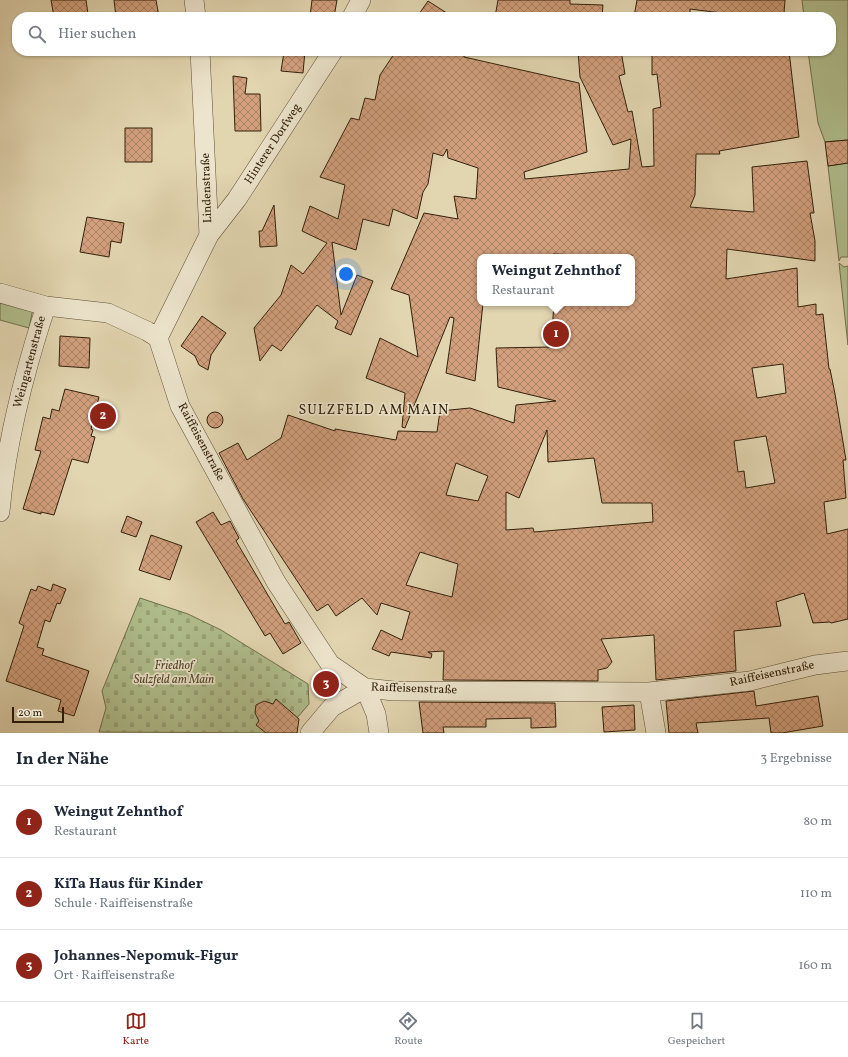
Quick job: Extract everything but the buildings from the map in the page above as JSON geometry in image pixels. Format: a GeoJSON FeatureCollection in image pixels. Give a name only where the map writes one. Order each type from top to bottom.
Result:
{"type":"FeatureCollection","features":[{"type":"Feature","properties":{"kind":"street"},"geometry":{"type":"LineString","coordinates":[[194,0],[195,12]]}},
{"type":"Feature","properties":{"kind":"street"},"geometry":{"type":"LineString","coordinates":[[355,12],[361,0]]}},
{"type":"Feature","properties":{"kind":"street","name":"Lindenstraße"},"geometry":{"type":"LineString","coordinates":[[158,338],[209,235],[200,56]]}},
{"type":"Feature","properties":{"kind":"street","name":"Hinterer Dorfweg"},"geometry":{"type":"LineString","coordinates":[[209,235],[237,199],[330,56]]}},
{"type":"Feature","properties":{"kind":"street"},"geometry":{"type":"LineString","coordinates":[[0,293],[46,306],[108,313],[147,331],[158,338]]}},
{"type":"Feature","properties":{"kind":"street","name":"Weingartenstraße"},"geometry":{"type":"LineString","coordinates":[[0,512],[4,452],[46,306]]}},
{"type":"Feature","properties":{"kind":"street","name":"Raiffeisenstraße"},"geometry":{"type":"LineString","coordinates":[[158,338],[180,406],[276,582],[330,664],[365,688],[394,691],[649,692],[750,681],[815,665],[848,661]]}},
{"type":"Feature","properties":{"kind":"street"},"geometry":{"type":"LineString","coordinates":[[310,733],[332,708],[365,688],[376,714],[379,733]]}},
{"type":"Feature","properties":{"kind":"street"},"geometry":{"type":"LineString","coordinates":[[649,692],[656,733]]}},
{"type":"Feature","properties":{"kind":"green space"},"geometry":{"type":"Polygon","coordinates":[[[802,0],[848,0],[848,145],[847,140],[825,142],[818,123],[809,56],[836,56],[836,12],[803,12],[802,0]]]}},
{"type":"Feature","properties":{"kind":"green space"},"geometry":{"type":"Polygon","coordinates":[[[848,163],[848,257],[841,257],[839,261],[828,166],[848,163]]]}},
{"type":"Feature","properties":{"kind":"green space"},"geometry":{"type":"Polygon","coordinates":[[[839,263],[844,267],[848,266],[848,345],[839,263]]]}},
{"type":"Feature","properties":{"kind":"green space"},"geometry":{"type":"Polygon","coordinates":[[[0,295],[34,304],[29,328],[0,320],[0,295]]]}},
{"type":"Feature","properties":{"kind":"green space","name":"Friedhof Sulzfeld am Main"},"geometry":{"type":"Polygon","coordinates":[[[140,598],[188,614],[221,630],[308,684],[309,704],[284,733],[99,732],[106,708],[102,691],[140,598]]]}},
{"type":"Feature","properties":{"kind":"place","name":"Weingut Zehnthof"},"geometry":{"type":"Point","coordinates":[556,334]}},
{"type":"Feature","properties":{"kind":"place","name":"KiTa Haus für Kinder"},"geometry":{"type":"Point","coordinates":[103,416]}},
{"type":"Feature","properties":{"kind":"place","name":"Johannes-Nepomuk-Figur"},"geometry":{"type":"Point","coordinates":[326,684]}},
{"type":"Feature","properties":{"kind":"district","name":"SULZFELD AM MAIN"},"geometry":{"type":"Point","coordinates":[374,410]}}]}
